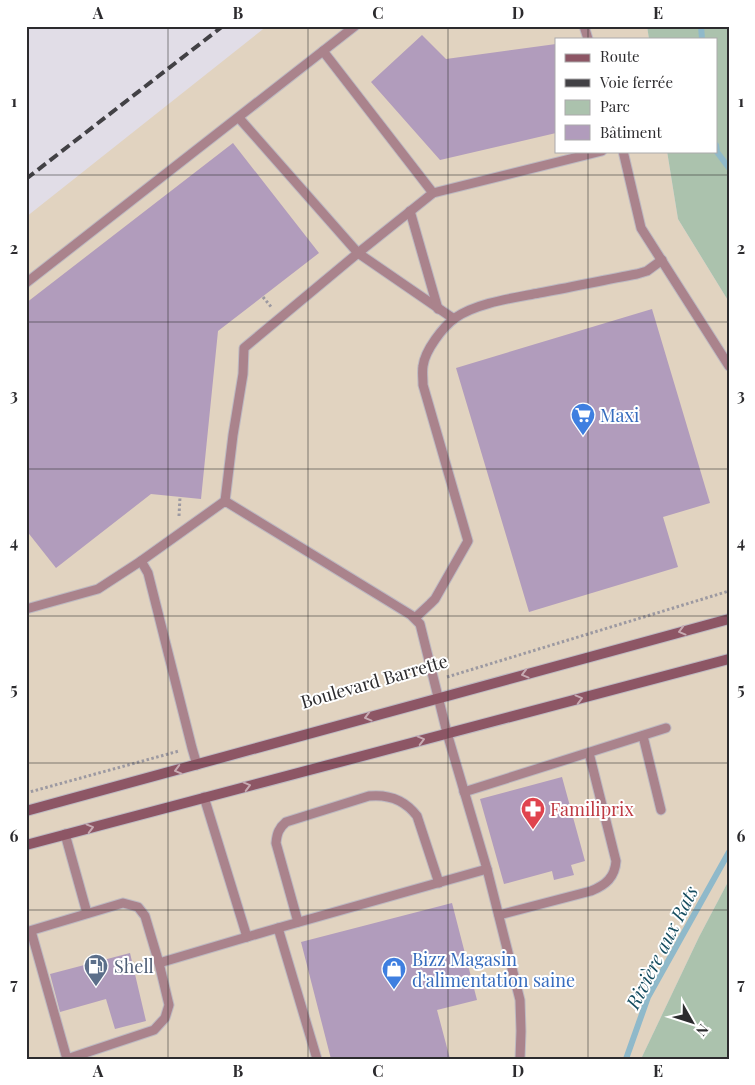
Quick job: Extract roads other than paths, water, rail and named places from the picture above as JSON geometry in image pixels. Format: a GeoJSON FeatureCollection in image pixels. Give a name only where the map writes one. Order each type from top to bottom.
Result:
{"type":"FeatureCollection","features":[{"type":"Feature","properties":{"kind":"main road","name":"Boulevard Barrette"},"geometry":{"type":"LineString","coordinates":[[26,811],[729,618]]}},
{"type":"Feature","properties":{"kind":"main road"},"geometry":{"type":"LineString","coordinates":[[26,845],[729,659]]}},
{"type":"Feature","properties":{"kind":"lane"},"geometry":{"type":"LineString","coordinates":[[26,283],[355,26]]}},
{"type":"Feature","properties":{"kind":"lane"},"geometry":{"type":"LineString","coordinates":[[584,26],[588,38]]}},
{"type":"Feature","properties":{"kind":"lane"},"geometry":{"type":"LineString","coordinates":[[323,52],[433,193]]}},
{"type":"Feature","properties":{"kind":"lane"},"geometry":{"type":"LineString","coordinates":[[238,118],[358,253],[454,319]]}},
{"type":"Feature","properties":{"kind":"lane"},"geometry":{"type":"LineString","coordinates":[[26,608],[98,589],[142,561],[225,501],[243,374],[244,348],[410,211],[433,193],[598,152]]}},
{"type":"Feature","properties":{"kind":"lane"},"geometry":{"type":"LineString","coordinates":[[623,152],[641,228],[729,366]]}},
{"type":"Feature","properties":{"kind":"lane"},"geometry":{"type":"LineString","coordinates":[[410,211],[438,309]]}},
{"type":"Feature","properties":{"kind":"lane"},"geometry":{"type":"LineString","coordinates":[[415,618],[435,599],[468,541],[423,385],[423,364],[436,338],[454,319],[476,307],[512,298],[637,274],[647,271],[662,260]]}},
{"type":"Feature","properties":{"kind":"lane"},"geometry":{"type":"LineString","coordinates":[[225,501],[415,618],[420,624],[447,733],[488,869],[520,1000],[520,1059]]}},
{"type":"Feature","properties":{"kind":"lane"},"geometry":{"type":"LineString","coordinates":[[142,561],[148,573],[197,765]]}},
{"type":"Feature","properties":{"kind":"lane"},"geometry":{"type":"LineString","coordinates":[[464,792],[666,728]]}},
{"type":"Feature","properties":{"kind":"lane"},"geometry":{"type":"LineString","coordinates":[[643,736],[661,810]]}},
{"type":"Feature","properties":{"kind":"lane"},"geometry":{"type":"LineString","coordinates":[[499,915],[592,891],[600,888],[613,874],[616,868],[616,860],[589,753]]}},
{"type":"Feature","properties":{"kind":"lane"},"geometry":{"type":"LineString","coordinates":[[298,922],[276,843],[276,834],[279,827],[286,822],[369,796],[380,795],[400,800],[412,809],[417,816],[439,883]]}},
{"type":"Feature","properties":{"kind":"lane"},"geometry":{"type":"LineString","coordinates":[[204,798],[247,937]]}},
{"type":"Feature","properties":{"kind":"lane"},"geometry":{"type":"LineString","coordinates":[[65,834],[87,913]]}},
{"type":"Feature","properties":{"kind":"lane"},"geometry":{"type":"LineString","coordinates":[[159,962],[488,869]]}},
{"type":"Feature","properties":{"kind":"lane"},"geometry":{"type":"LineString","coordinates":[[123,903],[138,907],[145,916],[159,962],[169,1005],[165,1018],[154,1030],[67,1059],[28,931],[87,913],[123,903]]}},
{"type":"Feature","properties":{"kind":"lane"},"geometry":{"type":"LineString","coordinates":[[278,928],[317,1059]]}},
{"type":"Feature","properties":{"kind":"waterway","name":"Rivière aux Rats"},"geometry":{"type":"LineString","coordinates":[[701,26],[702,38]]}},
{"type":"Feature","properties":{"kind":"waterway","name":"Rivière aux Rats"},"geometry":{"type":"LineString","coordinates":[[717,152],[729,168]]}},
{"type":"Feature","properties":{"kind":"waterway","name":"Rivière aux Rats"},"geometry":{"type":"LineString","coordinates":[[626,1059],[648,997],[729,852]]}},
{"type":"Feature","properties":{"kind":"railway"},"geometry":{"type":"LineString","coordinates":[[26,179],[223,26]]}},
{"type":"Feature","properties":{"kind":"place","name":"Maxi"},"geometry":{"type":"Point","coordinates":[583,436]}},
{"type":"Feature","properties":{"kind":"place","name":"Familiprix"},"geometry":{"type":"Point","coordinates":[533,830]}},
{"type":"Feature","properties":{"kind":"place","name":"Shell"},"geometry":{"type":"Point","coordinates":[96,987]}},
{"type":"Feature","properties":{"kind":"place","name":"Bizz Magasin d'alimentation saine"},"geometry":{"type":"Point","coordinates":[394,990]}}]}
